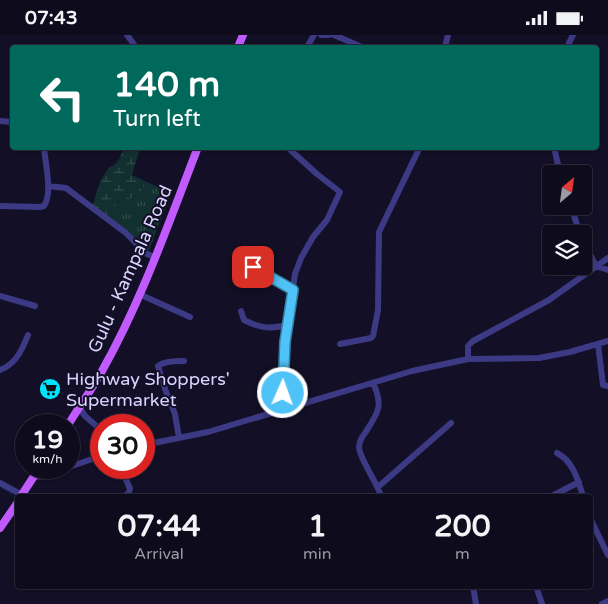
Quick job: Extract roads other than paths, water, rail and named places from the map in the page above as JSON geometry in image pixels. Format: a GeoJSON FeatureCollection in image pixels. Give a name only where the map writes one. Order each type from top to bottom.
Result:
{"type":"FeatureCollection","features":[{"type":"Feature","properties":{"kind":"main road","name":"Gulu - Kampala Road"},"geometry":{"type":"LineString","coordinates":[[75,414],[102,371],[139,295],[197,150]]}},
{"type":"Feature","properties":{"kind":"main road"},"geometry":{"type":"LineString","coordinates":[[23,494],[33,479]]}},
{"type":"Feature","properties":{"kind":"main road"},"geometry":{"type":"LineString","coordinates":[[0,528],[15,506]]}},
{"type":"Feature","properties":{"kind":"street"},"geometry":{"type":"LineString","coordinates":[[321,35],[329,35]]}},
{"type":"Feature","properties":{"kind":"street"},"geometry":{"type":"LineString","coordinates":[[334,35],[357,45]]}},
{"type":"Feature","properties":{"kind":"street"},"geometry":{"type":"LineString","coordinates":[[0,206],[44,206],[48,186],[44,150]]}},
{"type":"Feature","properties":{"kind":"street"},"geometry":{"type":"LineString","coordinates":[[285,409],[285,342],[295,273],[309,243],[327,220],[340,192],[290,150]]}},
{"type":"Feature","properties":{"kind":"street"},"geometry":{"type":"LineString","coordinates":[[340,344],[367,339],[373,336],[378,311],[379,231],[419,150]]}},
{"type":"Feature","properties":{"kind":"street"},"geometry":{"type":"LineString","coordinates":[[555,150],[558,165]]}},
{"type":"Feature","properties":{"kind":"street"},"geometry":{"type":"LineString","coordinates":[[48,186],[66,188],[126,233],[145,253],[154,257]]}},
{"type":"Feature","properties":{"kind":"street"},"geometry":{"type":"LineString","coordinates":[[592,258],[596,266],[608,270]]}},
{"type":"Feature","properties":{"kind":"street"},"geometry":{"type":"LineString","coordinates":[[468,359],[468,346],[473,341],[549,300],[608,258]]}},
{"type":"Feature","properties":{"kind":"street"},"geometry":{"type":"LineString","coordinates":[[245,275],[253,267],[293,290]]}},
{"type":"Feature","properties":{"kind":"street"},"geometry":{"type":"LineString","coordinates":[[139,295],[190,317]]}},
{"type":"Feature","properties":{"kind":"street"},"geometry":{"type":"LineString","coordinates":[[0,296],[35,306]]}},
{"type":"Feature","properties":{"kind":"street"},"geometry":{"type":"LineString","coordinates":[[241,311],[244,320],[257,327],[268,329],[288,325]]}},
{"type":"Feature","properties":{"kind":"street"},"geometry":{"type":"LineString","coordinates":[[0,370],[11,364],[23,348],[28,335]]}},
{"type":"Feature","properties":{"kind":"street"},"geometry":{"type":"LineString","coordinates":[[155,443],[285,409],[412,371],[468,359],[539,358],[608,341]]}},
{"type":"Feature","properties":{"kind":"street"},"geometry":{"type":"LineString","coordinates":[[598,344],[603,385],[608,386]]}},
{"type":"Feature","properties":{"kind":"street"},"geometry":{"type":"LineString","coordinates":[[179,438],[175,414],[158,366],[160,364],[184,361]]}},
{"type":"Feature","properties":{"kind":"street"},"geometry":{"type":"LineString","coordinates":[[373,383],[379,396],[377,413],[362,438],[359,449],[361,458],[380,494]]}},
{"type":"Feature","properties":{"kind":"street"},"geometry":{"type":"LineString","coordinates":[[79,407],[90,420]]}},
{"type":"Feature","properties":{"kind":"street"},"geometry":{"type":"LineString","coordinates":[[378,487],[451,423]]}},
{"type":"Feature","properties":{"kind":"street"},"geometry":{"type":"LineString","coordinates":[[557,453],[568,460],[579,482],[582,494]]}},
{"type":"Feature","properties":{"kind":"street"},"geometry":{"type":"LineString","coordinates":[[126,479],[130,489],[128,494]]}},
{"type":"Feature","properties":{"kind":"street"},"geometry":{"type":"LineString","coordinates":[[556,494],[579,482]]}},
{"type":"Feature","properties":{"kind":"street"},"geometry":{"type":"LineString","coordinates":[[0,483],[15,494]]}},
{"type":"Feature","properties":{"kind":"street"},"geometry":{"type":"LineString","coordinates":[[593,524],[608,555]]}},
{"type":"Feature","properties":{"kind":"street"},"geometry":{"type":"LineString","coordinates":[[474,589],[476,604]]}},
{"type":"Feature","properties":{"kind":"street"},"geometry":{"type":"LineString","coordinates":[[537,589],[542,604]]}},
{"type":"Feature","properties":{"kind":"street"},"geometry":{"type":"LineString","coordinates":[[602,604],[608,601]]}},
{"type":"Feature","properties":{"kind":"waterway"},"geometry":{"type":"LineString","coordinates":[[2,488],[10,493],[12,497]]}},
{"type":"Feature","properties":{"kind":"place","name":"Highway Shoppers' Supermarket"},"geometry":{"type":"Point","coordinates":[50,389]}}]}
